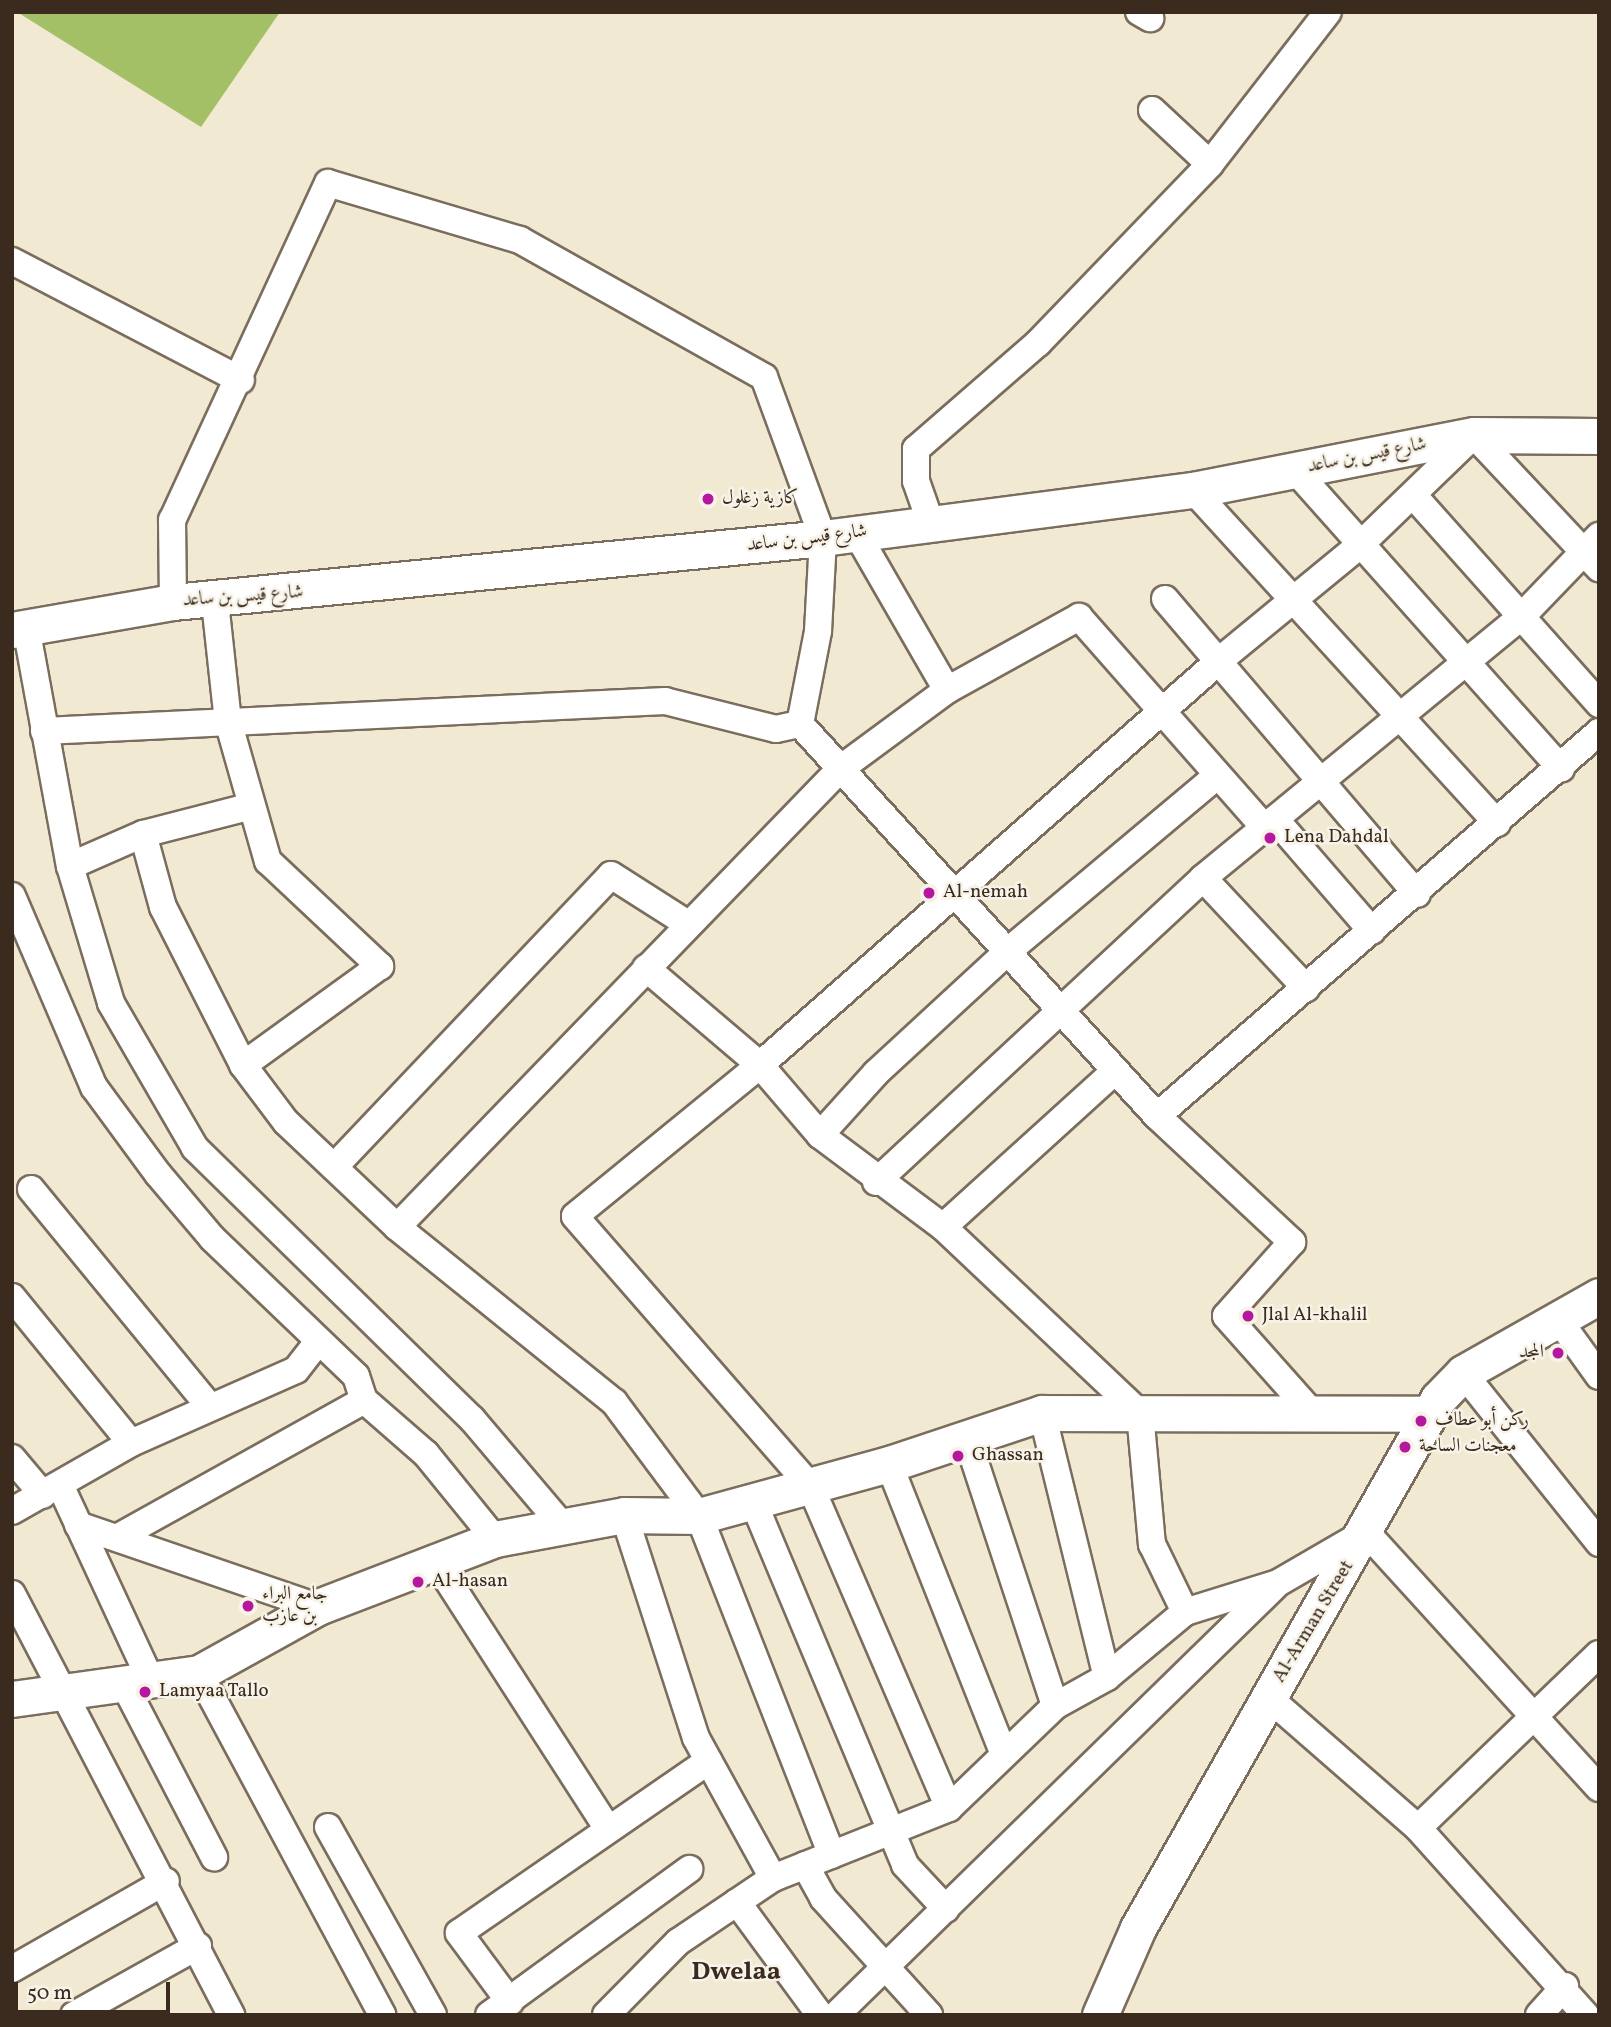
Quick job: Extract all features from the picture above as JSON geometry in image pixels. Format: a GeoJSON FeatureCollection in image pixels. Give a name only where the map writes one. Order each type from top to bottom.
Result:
{"type":"FeatureCollection","features":[{"type":"Feature","properties":{"kind":"main road","name":"شارع قيس بن ساعد"},"geometry":{"type":"LineString","coordinates":[[19,628],[173,602],[215,602],[857,534],[930,522],[1193,489],[1474,435],[1599,436]]}},
{"type":"Feature","properties":{"kind":"main road","name":"Al-Arman Street"},"geometry":{"type":"LineString","coordinates":[[1100,2015],[1138,1928],[1366,1532],[1429,1414],[1463,1373],[1599,1296]]}},
{"type":"Feature","properties":{"kind":"main road"},"geometry":{"type":"LineString","coordinates":[[12,1699],[139,1685],[199,1673],[318,1607],[434,1559],[495,1539],[561,1524],[624,1515],[699,1516],[889,1464],[966,1435],[1042,1413],[1316,1417],[1429,1414]]}},
{"type":"Feature","properties":{"kind":"street"},"geometry":{"type":"LineString","coordinates":[[930,522],[916,481],[916,449],[1038,343],[1210,164],[1328,12]]}},
{"type":"Feature","properties":{"kind":"street"},"geometry":{"type":"LineString","coordinates":[[1152,110],[1210,164]]}},
{"type":"Feature","properties":{"kind":"street"},"geometry":{"type":"LineString","coordinates":[[173,602],[172,520],[241,380],[328,183],[520,240],[764,377],[823,538],[818,631],[800,724]]}},
{"type":"Feature","properties":{"kind":"street"},"geometry":{"type":"LineString","coordinates":[[12,261],[241,380]]}},
{"type":"Feature","properties":{"kind":"street"},"geometry":{"type":"LineString","coordinates":[[876,1182],[1063,1013],[1203,878],[1320,777],[1522,615],[1594,551],[1474,435],[1360,545],[1220,660],[1164,713],[953,893],[760,1065],[575,1216],[811,1486],[949,1808]]}},
{"type":"Feature","properties":{"kind":"street"},"geometry":{"type":"LineString","coordinates":[[1295,470],[1561,769]]}},
{"type":"Feature","properties":{"kind":"street"},"geometry":{"type":"LineString","coordinates":[[1193,489],[1297,598],[1497,823]]}},
{"type":"Feature","properties":{"kind":"street"},"geometry":{"type":"LineString","coordinates":[[1413,495],[1599,704]]}},
{"type":"Feature","properties":{"kind":"street"},"geometry":{"type":"LineString","coordinates":[[857,534],[947,690]]}},
{"type":"Feature","properties":{"kind":"street"},"geometry":{"type":"LineString","coordinates":[[1165,599],[1320,777],[1417,894]]}},
{"type":"Feature","properties":{"kind":"street"},"geometry":{"type":"LineString","coordinates":[[215,602],[228,720],[248,807],[268,861],[380,966],[243,1065]]}},
{"type":"Feature","properties":{"kind":"street"},"geometry":{"type":"LineString","coordinates":[[397,1227],[840,769],[947,690],[1079,617],[1218,775],[1269,823],[1372,931]]}},
{"type":"Feature","properties":{"kind":"street"},"geometry":{"type":"LineString","coordinates":[[19,628],[44,731],[71,866],[111,1003],[195,1148],[472,1419],[561,1524]]}},
{"type":"Feature","properties":{"kind":"street"},"geometry":{"type":"LineString","coordinates":[[44,731],[228,720],[665,701],[776,729],[800,724]]}},
{"type":"Feature","properties":{"kind":"street"},"geometry":{"type":"LineString","coordinates":[[800,724],[1157,1116],[1292,1242],[1226,1316],[1316,1417]]}},
{"type":"Feature","properties":{"kind":"street"},"geometry":{"type":"LineString","coordinates":[[1157,1116],[1561,769],[1599,732]]}},
{"type":"Feature","properties":{"kind":"street"},"geometry":{"type":"LineString","coordinates":[[820,1135],[876,1073],[1007,951],[1218,775]]}},
{"type":"Feature","properties":{"kind":"street"},"geometry":{"type":"LineString","coordinates":[[71,866],[142,834],[248,807]]}},
{"type":"Feature","properties":{"kind":"street"},"geometry":{"type":"LineString","coordinates":[[142,834],[163,907],[243,1065],[286,1122],[397,1227],[614,1402],[699,1516],[832,1855]]}},
{"type":"Feature","properties":{"kind":"street"},"geometry":{"type":"LineString","coordinates":[[334,1167],[611,875],[688,924]]}},
{"type":"Feature","properties":{"kind":"street"},"geometry":{"type":"LineString","coordinates":[[1203,878],[1306,988]]}},
{"type":"Feature","properties":{"kind":"street"},"geometry":{"type":"LineString","coordinates":[[12,895],[94,1087],[212,1238],[356,1376],[364,1400],[426,1454],[495,1539]]}},
{"type":"Feature","properties":{"kind":"street"},"geometry":{"type":"LineString","coordinates":[[646,968],[760,1065],[820,1135],[876,1182],[943,1227],[1140,1413],[1152,1544],[1185,1612]]}},
{"type":"Feature","properties":{"kind":"street"},"geometry":{"type":"LineString","coordinates":[[943,1227],[1115,1071]]}},
{"type":"Feature","properties":{"kind":"street"},"geometry":{"type":"LineString","coordinates":[[31,1189],[210,1407]]}},
{"type":"Feature","properties":{"kind":"street"},"geometry":{"type":"LineString","coordinates":[[12,1297],[131,1443]]}},
{"type":"Feature","properties":{"kind":"street"},"geometry":{"type":"LineString","coordinates":[[1558,1319],[1599,1376]]}},
{"type":"Feature","properties":{"kind":"street"},"geometry":{"type":"LineString","coordinates":[[12,1511],[52,1491],[131,1443],[296,1370],[319,1341]]}},
{"type":"Feature","properties":{"kind":"street"},"geometry":{"type":"LineString","coordinates":[[1463,1373],[1599,1543]]}},
{"type":"Feature","properties":{"kind":"street"},"geometry":{"type":"LineString","coordinates":[[120,1536],[364,1400]]}},
{"type":"Feature","properties":{"kind":"street"},"geometry":{"type":"LineString","coordinates":[[1042,1413],[1107,1677]]}},
{"type":"Feature","properties":{"kind":"street"},"geometry":{"type":"LineString","coordinates":[[966,1435],[1055,1706]]}},
{"type":"Feature","properties":{"kind":"street"},"geometry":{"type":"LineString","coordinates":[[12,1458],[52,1491],[78,1525],[139,1685],[214,1857]]}},
{"type":"Feature","properties":{"kind":"street"},"geometry":{"type":"LineString","coordinates":[[889,1464],[1002,1750]]}},
{"type":"Feature","properties":{"kind":"street"},"geometry":{"type":"LineString","coordinates":[[753,1502],[905,1865],[946,1909]]}},
{"type":"Feature","properties":{"kind":"street"},"geometry":{"type":"LineString","coordinates":[[624,1515],[708,1761],[773,1878]]}},
{"type":"Feature","properties":{"kind":"street"},"geometry":{"type":"LineString","coordinates":[[78,1525],[120,1536],[318,1607]]}},
{"type":"Feature","properties":{"kind":"street"},"geometry":{"type":"LineString","coordinates":[[606,2015],[678,1942],[773,1878],[949,1808],[1002,1750],[1055,1706],[1107,1677],[1185,1612],[1278,1583],[1366,1532],[1599,1788]]}},
{"type":"Feature","properties":{"kind":"street"},"geometry":{"type":"LineString","coordinates":[[434,1559],[608,1829]]}},
{"type":"Feature","properties":{"kind":"street"},"geometry":{"type":"LineString","coordinates":[[836,2015],[1278,1583]]}},
{"type":"Feature","properties":{"kind":"street"},"geometry":{"type":"LineString","coordinates":[[12,1594],[166,1881],[232,2015]]}},
{"type":"Feature","properties":{"kind":"street"},"geometry":{"type":"LineString","coordinates":[[1418,1828],[1599,1654]]}},
{"type":"Feature","properties":{"kind":"street"},"geometry":{"type":"LineString","coordinates":[[199,1673],[382,2015]]}},
{"type":"Feature","properties":{"kind":"street"},"geometry":{"type":"LineString","coordinates":[[1269,1698],[1418,1828],[1565,1986],[1586,2015]]}},
{"type":"Feature","properties":{"kind":"street"},"geometry":{"type":"LineString","coordinates":[[689,1869],[499,2009],[459,1933],[708,1761]]}},
{"type":"Feature","properties":{"kind":"street"},"geometry":{"type":"LineString","coordinates":[[328,1827],[433,2015]]}},
{"type":"Feature","properties":{"kind":"street"},"geometry":{"type":"LineString","coordinates":[[805,1865],[823,1898],[929,2015]]}},
{"type":"Feature","properties":{"kind":"street"},"geometry":{"type":"LineString","coordinates":[[12,1969],[166,1881]]}},
{"type":"Feature","properties":{"kind":"street"},"geometry":{"type":"LineString","coordinates":[[737,1902],[820,2015]]}},
{"type":"Feature","properties":{"kind":"street"},"geometry":{"type":"LineString","coordinates":[[74,2015],[198,1946]]}},
{"type":"Feature","properties":{"kind":"street"},"geometry":{"type":"LineString","coordinates":[[1539,2015],[1565,1986]]}},
{"type":"Feature","properties":{"kind":"green space"},"geometry":{"type":"Polygon","coordinates":[[[17,12],[280,12],[201,127],[17,12]]]}},
{"type":"Feature","properties":{"kind":"place","name":"كازية زغلول"},"geometry":{"type":"Point","coordinates":[708,499]}},
{"type":"Feature","properties":{"kind":"place","name":"Lena Dahdal"},"geometry":{"type":"Point","coordinates":[1270,838]}},
{"type":"Feature","properties":{"kind":"place","name":"Al-nemah"},"geometry":{"type":"Point","coordinates":[929,893]}},
{"type":"Feature","properties":{"kind":"place","name":"Jlal Al-khalil"},"geometry":{"type":"Point","coordinates":[1248,1316]}},
{"type":"Feature","properties":{"kind":"place","name":"المجد"},"geometry":{"type":"Point","coordinates":[1558,1353]}},
{"type":"Feature","properties":{"kind":"place","name":"ركن أبو عطاف"},"geometry":{"type":"Point","coordinates":[1421,1421]}},
{"type":"Feature","properties":{"kind":"place","name":"معجنات الساحة"},"geometry":{"type":"Point","coordinates":[1405,1447]}},
{"type":"Feature","properties":{"kind":"place","name":"Ghassan"},"geometry":{"type":"Point","coordinates":[958,1456]}},
{"type":"Feature","properties":{"kind":"place","name":"Al-hasan"},"geometry":{"type":"Point","coordinates":[418,1582]}},
{"type":"Feature","properties":{"kind":"place","name":"جامع البراء بن عازب"},"geometry":{"type":"Point","coordinates":[248,1606]}},
{"type":"Feature","properties":{"kind":"place","name":"Lamyaa Tallo"},"geometry":{"type":"Point","coordinates":[145,1692]}},
{"type":"Feature","properties":{"kind":"district","name":"Dwelaa"},"geometry":{"type":"Point","coordinates":[736,1973]}}]}
